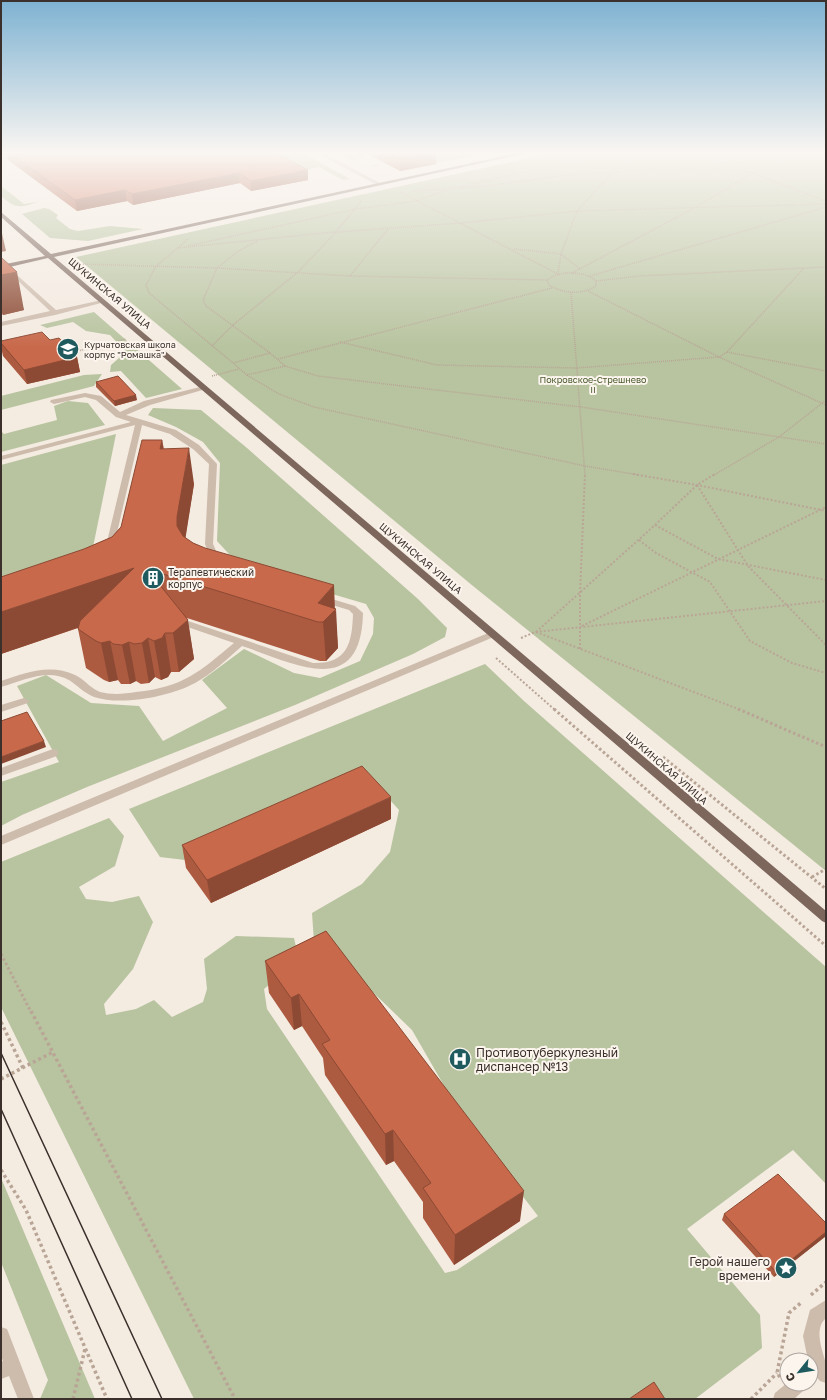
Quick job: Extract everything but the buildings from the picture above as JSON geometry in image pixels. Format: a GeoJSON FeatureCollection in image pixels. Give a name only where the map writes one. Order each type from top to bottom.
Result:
{"type":"FeatureCollection","features":[{"type":"Feature","properties":{"kind":"main road","name":"ЩУКИНСКАЯ УЛИЦА"},"geometry":{"type":"LineString","coordinates":[[4,216],[102,302],[122,316],[204,388],[826,918]]}},
{"type":"Feature","properties":{"kind":"main road"},"geometry":{"type":"LineString","coordinates":[[1,267],[231,216]]}},
{"type":"Feature","properties":{"kind":"street"},"geometry":{"type":"LineString","coordinates":[[1,282],[18,278],[54,313]]}},
{"type":"Feature","properties":{"kind":"street"},"geometry":{"type":"LineString","coordinates":[[1,324],[102,302]]}},
{"type":"Feature","properties":{"kind":"street"},"geometry":{"type":"LineString","coordinates":[[119,415],[147,403],[204,388]]}},
{"type":"Feature","properties":{"kind":"street"},"geometry":{"type":"LineString","coordinates":[[54,402],[85,395],[98,398],[119,415],[173,432],[196,447],[213,464],[209,544],[214,554],[228,568]]}},
{"type":"Feature","properties":{"kind":"street"},"geometry":{"type":"LineString","coordinates":[[1,458],[139,422]]}},
{"type":"Feature","properties":{"kind":"street"},"geometry":{"type":"LineString","coordinates":[[107,559],[139,422]]}},
{"type":"Feature","properties":{"kind":"street"},"geometry":{"type":"LineString","coordinates":[[179,621],[312,666],[328,666],[341,662],[350,653],[358,624],[358,613],[352,608],[315,597]]}},
{"type":"Feature","properties":{"kind":"street"},"geometry":{"type":"LineString","coordinates":[[1,841],[493,634]]}},
{"type":"Feature","properties":{"kind":"street"},"geometry":{"type":"LineString","coordinates":[[1,684],[35,673],[56,671],[71,677],[97,694],[123,697],[158,692],[190,682],[241,642]]}},
{"type":"Feature","properties":{"kind":"street"},"geometry":{"type":"LineString","coordinates":[[1,709],[24,701]]}},
{"type":"Feature","properties":{"kind":"street"},"geometry":{"type":"LineString","coordinates":[[1,772],[53,753]]}},
{"type":"Feature","properties":{"kind":"street"},"geometry":{"type":"LineString","coordinates":[[814,1352],[811,1336],[816,1316],[826,1308]]}},
{"type":"Feature","properties":{"kind":"street"},"geometry":{"type":"LineString","coordinates":[[1,1335],[6,1368],[26,1399]]}},
{"type":"Feature","properties":{"kind":"street"},"geometry":{"type":"LineString","coordinates":[[781,1399],[789,1392]]}},
{"type":"Feature","properties":{"kind":"path"},"geometry":{"type":"LineString","coordinates":[[178,248],[323,216]]}},
{"type":"Feature","properties":{"kind":"path"},"geometry":{"type":"LineString","coordinates":[[212,346],[232,325],[298,272],[350,216]]}},
{"type":"Feature","properties":{"kind":"path"},"geometry":{"type":"LineString","coordinates":[[447,216],[558,274]]}},
{"type":"Feature","properties":{"kind":"path"},"geometry":{"type":"LineString","coordinates":[[178,248],[336,232],[461,223],[525,216]]}},
{"type":"Feature","properties":{"kind":"path"},"geometry":{"type":"LineString","coordinates":[[558,274],[560,254],[575,216]]}},
{"type":"Feature","properties":{"kind":"path"},"geometry":{"type":"LineString","coordinates":[[572,273],[679,216]]}},
{"type":"Feature","properties":{"kind":"path"},"geometry":{"type":"LineString","coordinates":[[78,264],[218,268],[350,276],[547,280],[558,274],[572,273],[590,276],[791,216]]}},
{"type":"Feature","properties":{"kind":"path"},"geometry":{"type":"LineString","coordinates":[[350,276],[388,228]]}},
{"type":"Feature","properties":{"kind":"path"},"geometry":{"type":"LineString","coordinates":[[191,237],[156,266],[146,285],[149,293],[247,375],[265,387],[295,401],[314,407],[585,466],[697,485],[826,511]]}},
{"type":"Feature","properties":{"kind":"path"},"geometry":{"type":"LineString","coordinates":[[260,240],[237,252],[218,268],[203,300],[206,306],[278,359],[285,366],[318,376],[580,407],[826,444]]}},
{"type":"Feature","properties":{"kind":"path"},"geometry":{"type":"LineString","coordinates":[[512,249],[560,254],[580,269]]}},
{"type":"Feature","properties":{"kind":"path"},"geometry":{"type":"LineString","coordinates":[[590,276],[596,281],[639,276],[826,267]]}},
{"type":"Feature","properties":{"kind":"path"},"geometry":{"type":"LineString","coordinates":[[340,342],[437,365],[577,368],[719,357],[727,352],[804,268]]}},
{"type":"Feature","properties":{"kind":"path"},"geometry":{"type":"LineString","coordinates":[[547,280],[549,286],[552,288]]}},
{"type":"Feature","properties":{"kind":"path"},"geometry":{"type":"LineString","coordinates":[[278,359],[552,288],[571,292],[588,291],[596,286],[596,281]]}},
{"type":"Feature","properties":{"kind":"path"},"geometry":{"type":"LineString","coordinates":[[588,291],[719,357],[826,405]]}},
{"type":"Feature","properties":{"kind":"path"},"geometry":{"type":"LineString","coordinates":[[571,292],[585,466],[579,627],[580,649]]}},
{"type":"Feature","properties":{"kind":"path"},"geometry":{"type":"LineString","coordinates":[[74,352],[128,338]]}},
{"type":"Feature","properties":{"kind":"path"},"geometry":{"type":"LineString","coordinates":[[727,352],[826,371]]}},
{"type":"Feature","properties":{"kind":"path"},"geometry":{"type":"LineString","coordinates":[[233,363],[270,353]]}},
{"type":"Feature","properties":{"kind":"path"},"geometry":{"type":"LineString","coordinates":[[247,375],[285,366]]}},
{"type":"Feature","properties":{"kind":"path"},"geometry":{"type":"LineString","coordinates":[[212,376],[239,369]]}},
{"type":"Feature","properties":{"kind":"path"},"geometry":{"type":"LineString","coordinates":[[535,632],[639,540],[697,485],[779,437],[826,400]]}},
{"type":"Feature","properties":{"kind":"path"},"geometry":{"type":"LineString","coordinates":[[697,485],[748,566],[826,645]]}},
{"type":"Feature","properties":{"kind":"path"},"geometry":{"type":"LineString","coordinates":[[579,627],[826,507]]}},
{"type":"Feature","properties":{"kind":"path"},"geometry":{"type":"LineString","coordinates":[[655,525],[718,559],[826,580]]}},
{"type":"Feature","properties":{"kind":"path"},"geometry":{"type":"LineString","coordinates":[[639,540],[656,553],[710,582],[728,611],[750,641],[792,663],[826,673]]}},
{"type":"Feature","properties":{"kind":"path"},"geometry":{"type":"LineString","coordinates":[[535,632],[826,601]]}},
{"type":"Feature","properties":{"kind":"path"},"geometry":{"type":"LineString","coordinates":[[535,632],[739,709],[826,747]]}},
{"type":"Feature","properties":{"kind":"path"},"geometry":{"type":"LineString","coordinates":[[519,639],[525,644]]}},
{"type":"Feature","properties":{"kind":"path"},"geometry":{"type":"LineString","coordinates":[[494,657],[826,946]]}},
{"type":"Feature","properties":{"kind":"path"},"geometry":{"type":"LineString","coordinates":[[659,753],[826,889]]}},
{"type":"Feature","properties":{"kind":"path"},"geometry":{"type":"LineString","coordinates":[[812,877],[826,869]]}},
{"type":"Feature","properties":{"kind":"path"},"geometry":{"type":"LineString","coordinates":[[1,954],[235,1399]]}},
{"type":"Feature","properties":{"kind":"path"},"geometry":{"type":"LineString","coordinates":[[1,1022],[23,1068]]}},
{"type":"Feature","properties":{"kind":"path"},"geometry":{"type":"LineString","coordinates":[[1,1079],[53,1052]]}},
{"type":"Feature","properties":{"kind":"path"},"geometry":{"type":"LineString","coordinates":[[1,1170],[26,1210],[107,1399]]}},
{"type":"Feature","properties":{"kind":"path"},"geometry":{"type":"LineString","coordinates":[[73,1399],[85,1349]]}},
{"type":"Feature","properties":{"kind":"path"},"geometry":{"type":"LineString","coordinates":[[751,1399],[777,1373]]}},
{"type":"Feature","properties":{"kind":"green space"},"geometry":{"type":"Polygon","coordinates":[[[25,216],[57,216],[56,218],[70,229],[78,231],[110,226],[143,229],[88,241],[50,238],[25,216]]]}},
{"type":"Feature","properties":{"kind":"green space","name":"Покровское-Стрешнево II"},"geometry":{"type":"Polygon","coordinates":[[[262,216],[826,216],[826,871],[473,586],[76,257],[262,216]]]}},
{"type":"Feature","properties":{"kind":"green space"},"geometry":{"type":"Polygon","coordinates":[[[94,312],[182,389],[146,398],[121,371],[110,372],[111,365],[126,352],[110,335],[86,331],[73,322],[47,328],[40,325],[94,312]]]}},
{"type":"Feature","properties":{"kind":"green space"},"geometry":{"type":"Polygon","coordinates":[[[102,374],[94,386],[1,410],[1,396],[84,375],[102,374]]]}},
{"type":"Feature","properties":{"kind":"green space"},"geometry":{"type":"Polygon","coordinates":[[[68,401],[88,403],[105,425],[1,452],[1,431],[4,434],[57,420],[54,406],[68,401]]]}},
{"type":"Feature","properties":{"kind":"green space"},"geometry":{"type":"Polygon","coordinates":[[[153,408],[201,410],[247,448],[418,599],[447,628],[445,637],[413,654],[295,705],[87,787],[22,815],[1,826],[1,782],[59,762],[17,686],[46,675],[91,703],[139,706],[163,741],[227,708],[202,680],[244,649],[294,673],[320,678],[360,661],[373,634],[374,618],[366,604],[241,567],[217,541],[220,463],[203,442],[176,427],[148,415],[153,408]]]}},
{"type":"Feature","properties":{"kind":"green space"},"geometry":{"type":"Polygon","coordinates":[[[116,434],[91,557],[1,587],[1,465],[116,434]]]}},
{"type":"Feature","properties":{"kind":"green space","name":"Противотуберкулезный диспансер №13"},"geometry":{"type":"Polygon","coordinates":[[[485,664],[524,701],[826,967],[826,1184],[793,1150],[687,1229],[760,1315],[762,1348],[695,1399],[194,1399],[1,1007],[1,862],[109,818],[124,836],[115,866],[79,887],[86,899],[112,902],[139,896],[153,922],[133,969],[104,1004],[106,1015],[136,1009],[154,1000],[172,1017],[203,1002],[207,989],[204,959],[236,936],[294,938],[299,960],[264,989],[267,1009],[445,1273],[457,1270],[538,1216],[465,1122],[412,1030],[353,973],[314,942],[312,913],[362,884],[390,852],[399,810],[371,779],[185,860],[160,857],[129,809],[485,664]]]}},
{"type":"Feature","properties":{"kind":"green space"},"geometry":{"type":"Polygon","coordinates":[[[1,1178],[95,1399],[40,1399],[48,1380],[1,1262],[1,1178]]]}},
{"type":"Feature","properties":{"kind":"tram line"},"geometry":{"type":"LineString","coordinates":[[1,1053],[162,1399]]}},
{"type":"Feature","properties":{"kind":"tram line"},"geometry":{"type":"LineString","coordinates":[[1,1109],[132,1399]]}},
{"type":"Feature","properties":{"kind":"place","name":"Курчатовская школа корпус \"Ромашка\""},"geometry":{"type":"Point","coordinates":[68,349]}},
{"type":"Feature","properties":{"kind":"place","name":"Терапевтический корпус"},"geometry":{"type":"Point","coordinates":[153,578]}},
{"type":"Feature","properties":{"kind":"place","name":"Противотуберкулезный диспансер №13"},"geometry":{"type":"Point","coordinates":[460,1059]}},
{"type":"Feature","properties":{"kind":"place","name":"Герой нашего времени"},"geometry":{"type":"Point","coordinates":[786,1268]}}]}
